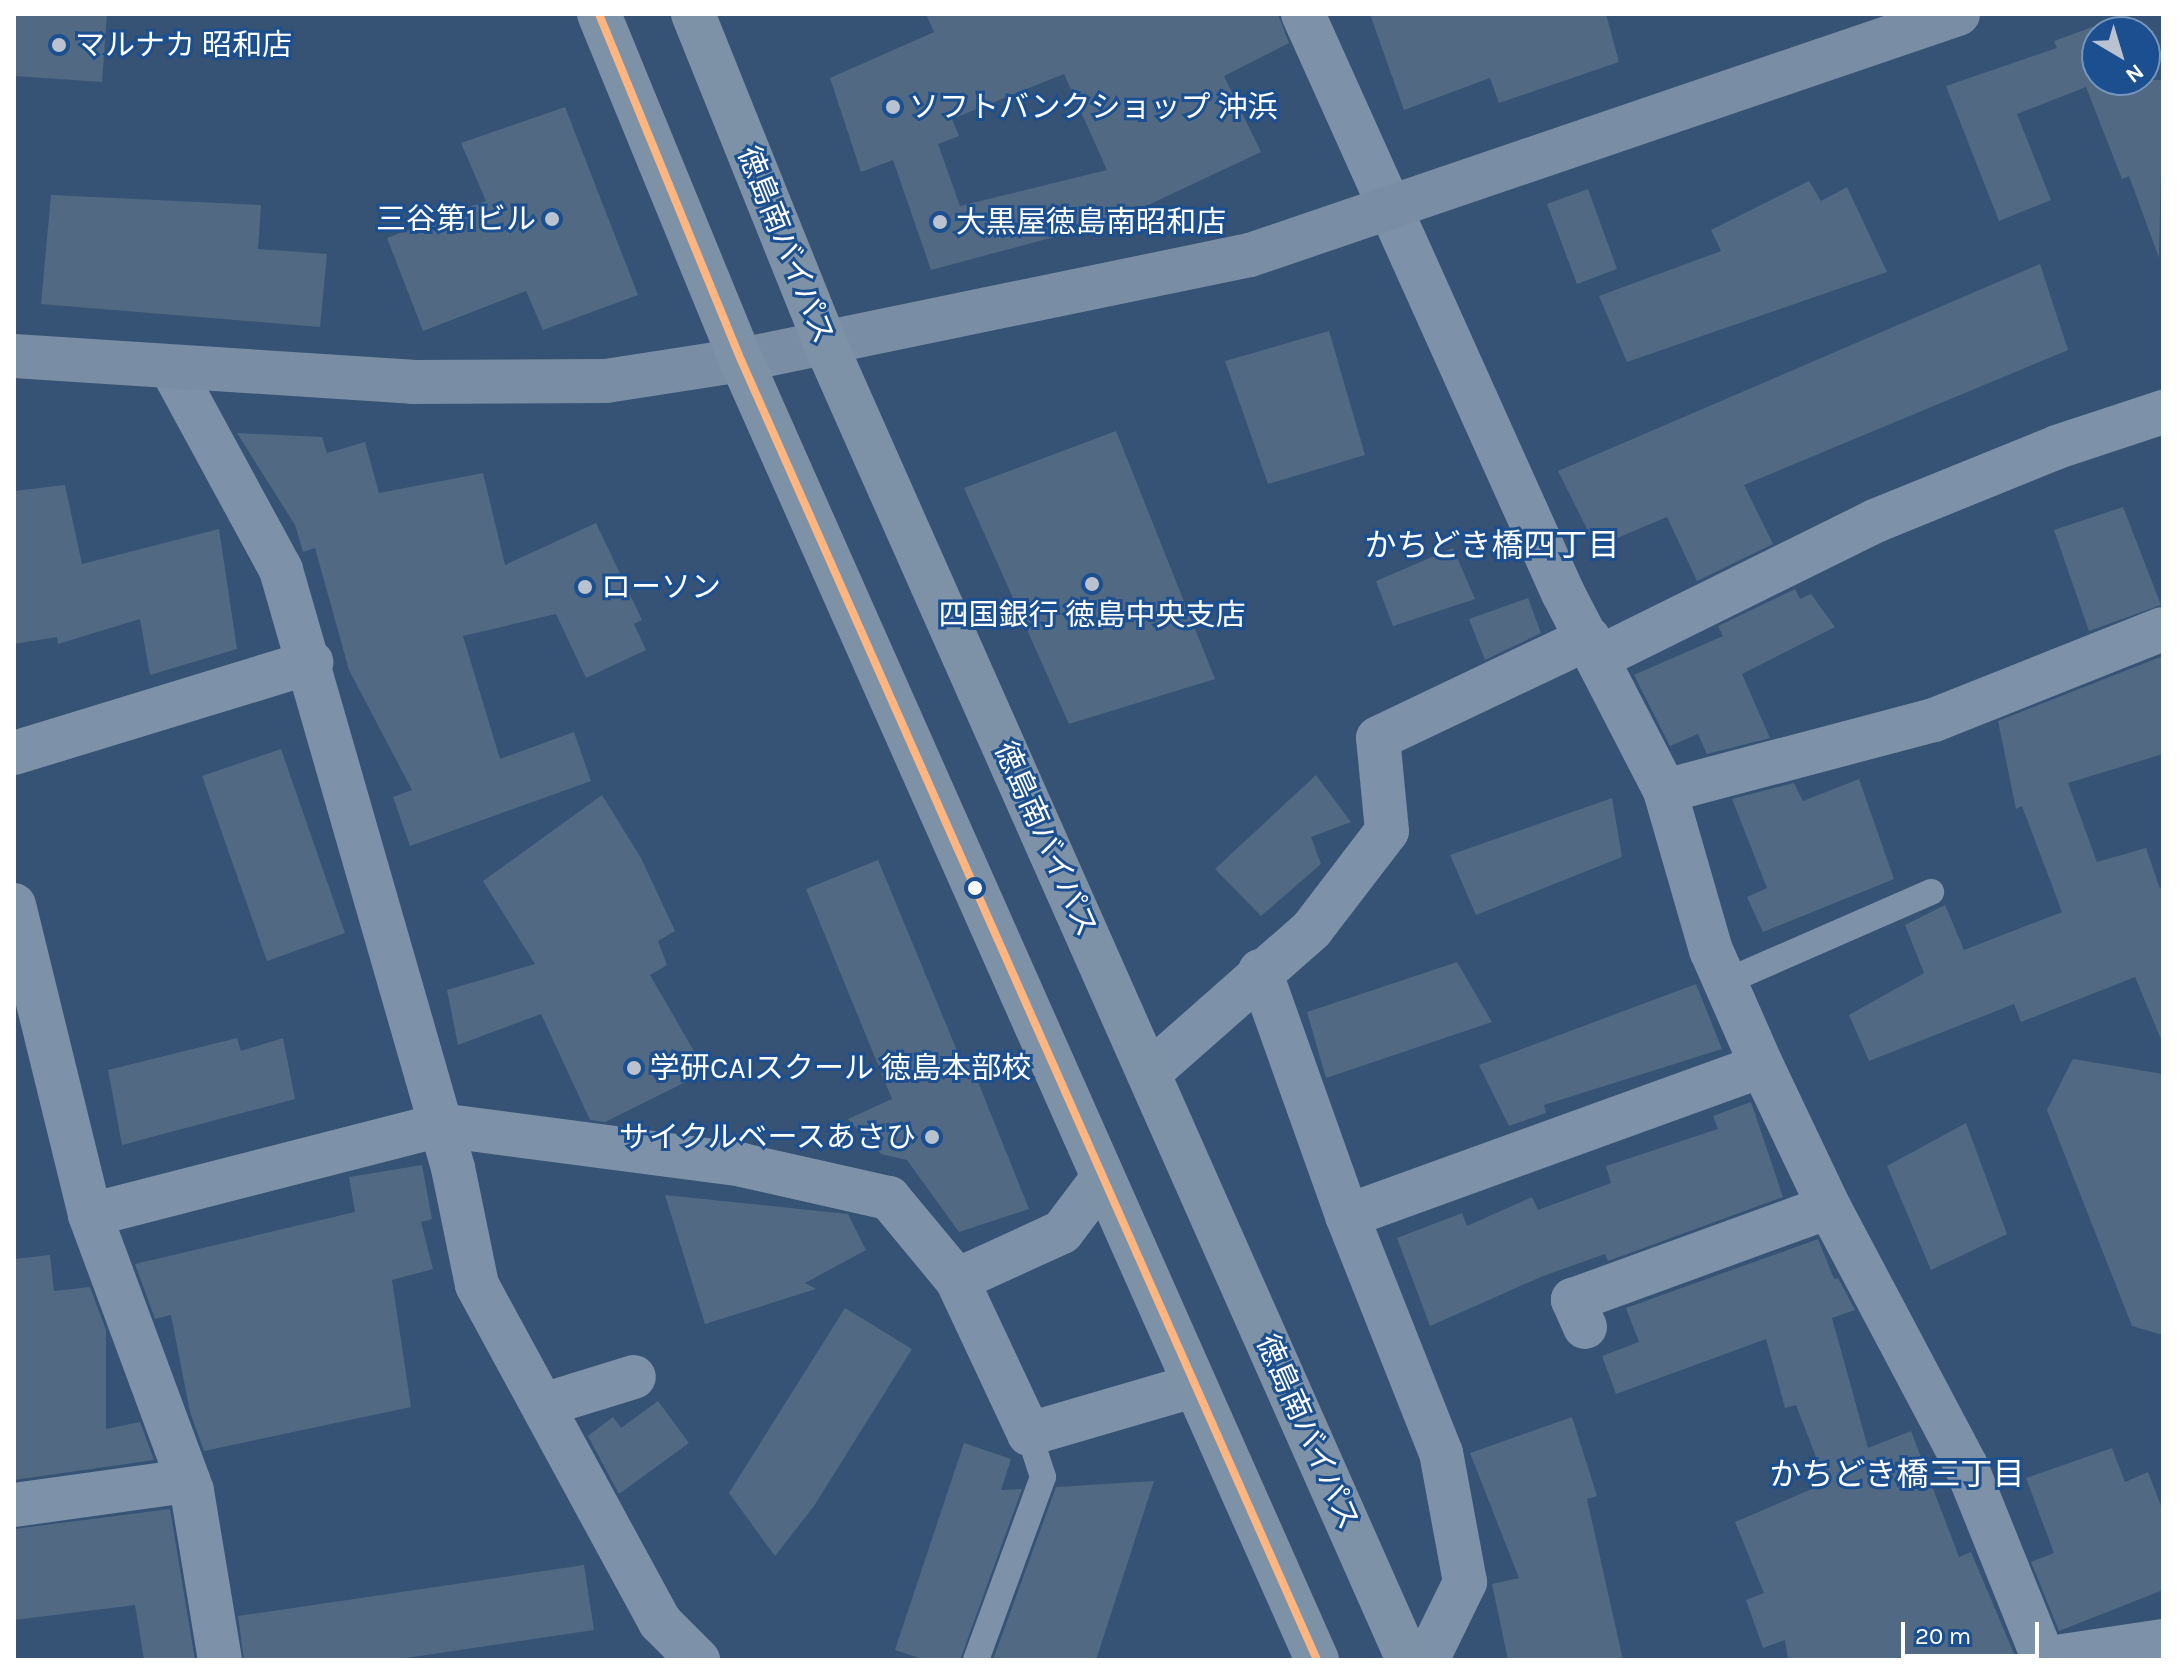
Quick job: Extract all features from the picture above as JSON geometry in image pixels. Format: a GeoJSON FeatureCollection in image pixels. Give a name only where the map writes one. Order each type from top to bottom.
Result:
{"type":"FeatureCollection","features":[{"type":"Feature","properties":{"kind":"highway"},"geometry":{"type":"LineString","coordinates":[[599,14],[741,360],[1317,1660]]}},
{"type":"Feature","properties":{"kind":"highway","name":"徳島南バイパス"},"geometry":{"type":"LineString","coordinates":[[693,14],[825,343],[1408,1660]]}},
{"type":"Feature","properties":{"kind":"street"},"geometry":{"type":"LineString","coordinates":[[1303,14],[1563,593],[1665,791],[1711,950],[1762,1066],[1829,1207],[1966,1466],[2043,1659],[2163,1641]]}},
{"type":"Feature","properties":{"kind":"street"},"geometry":{"type":"LineString","coordinates":[[14,356],[172,369],[412,382],[606,381],[741,360],[1250,255],[1958,14]]}},
{"type":"Feature","properties":{"kind":"street"},"geometry":{"type":"LineString","coordinates":[[172,369],[281,570],[311,662],[440,1125],[477,1285],[660,1622],[698,1660]]}},
{"type":"Feature","properties":{"kind":"street"},"geometry":{"type":"LineString","coordinates":[[1150,1072],[1260,971],[1312,929],[1387,831],[1378,738],[1594,648],[1875,521],[2057,447],[2163,412]]}},
{"type":"Feature","properties":{"kind":"street"},"geometry":{"type":"LineString","coordinates":[[1665,791],[1934,720],[2163,629]]}},
{"type":"Feature","properties":{"kind":"street"},"geometry":{"type":"LineString","coordinates":[[14,753],[311,662]]}},
{"type":"Feature","properties":{"kind":"street"},"geometry":{"type":"LineString","coordinates":[[14,905],[90,1215],[188,1481],[220,1660]]}},
{"type":"Feature","properties":{"kind":"street"},"geometry":{"type":"LineString","coordinates":[[1260,971],[1347,1216],[1441,1453],[1465,1582],[1427,1660]]}},
{"type":"Feature","properties":{"kind":"street"},"geometry":{"type":"LineString","coordinates":[[1347,1216],[1762,1066]]}},
{"type":"Feature","properties":{"kind":"street"},"geometry":{"type":"LineString","coordinates":[[90,1215],[440,1125],[742,1165],[889,1198],[957,1280],[1029,1434],[1193,1386]]}},
{"type":"Feature","properties":{"kind":"street"},"geometry":{"type":"LineString","coordinates":[[957,1280],[1062,1232],[1102,1179]]}},
{"type":"Feature","properties":{"kind":"street"},"geometry":{"type":"LineString","coordinates":[[1585,1327],[1573,1300],[1829,1207]]}},
{"type":"Feature","properties":{"kind":"street"},"geometry":{"type":"LineString","coordinates":[[543,1405],[634,1377]]}},
{"type":"Feature","properties":{"kind":"street"},"geometry":{"type":"LineString","coordinates":[[14,1505],[188,1481]]}},
{"type":"Feature","properties":{"kind":"lane"},"geometry":{"type":"LineString","coordinates":[[1725,982],[1931,892]]}},
{"type":"Feature","properties":{"kind":"lane"},"geometry":{"type":"LineString","coordinates":[[976,1660],[1043,1477],[1029,1434]]}},
{"type":"Feature","properties":{"kind":"building","name":"マルナカ 昭和店"},"geometry":{"type":"Polygon","coordinates":[[[14,14],[107,14],[102,82],[14,76],[14,14]]]}},
{"type":"Feature","properties":{"kind":"building"},"geometry":{"type":"Polygon","coordinates":[[[926,14],[1278,14],[1289,43],[1224,76],[1261,152],[1114,221],[931,270],[893,160],[861,172],[830,78],[934,32],[926,14]],[[1064,74],[952,119],[959,136],[938,144],[960,206],[1107,170],[1064,74]]]}},
{"type":"Feature","properties":{"kind":"building"},"geometry":{"type":"Polygon","coordinates":[[[1370,14],[1606,14],[1619,62],[1499,103],[1490,78],[1404,110],[1370,14]]]}},
{"type":"Feature","properties":{"kind":"building"},"geometry":{"type":"Polygon","coordinates":[[[2081,31],[2081,89],[2017,114],[2051,200],[1999,221],[1946,86],[2057,48],[2054,41],[2081,31]]]}},
{"type":"Feature","properties":{"kind":"building"},"geometry":{"type":"Polygon","coordinates":[[[2163,80],[2159,258],[2129,176],[2122,179],[2090,96],[2161,96],[2163,80]]]}},
{"type":"Feature","properties":{"kind":"building","name":"三谷第1ビル"},"geometry":{"type":"Polygon","coordinates":[[[565,107],[638,295],[543,330],[526,291],[423,331],[387,238],[486,201],[461,143],[565,107]]]}},
{"type":"Feature","properties":{"kind":"building"},"geometry":{"type":"Polygon","coordinates":[[[1809,181],[1821,201],[1847,187],[1887,272],[1627,362],[1599,296],[1721,251],[1711,230],[1809,181]]]}},
{"type":"Feature","properties":{"kind":"building"},"geometry":{"type":"Polygon","coordinates":[[[1588,189],[1617,269],[1577,284],[1547,204],[1588,189]]]}},
{"type":"Feature","properties":{"kind":"building"},"geometry":{"type":"Polygon","coordinates":[[[51,195],[261,205],[258,249],[327,254],[320,327],[41,304],[51,195]]]}},
{"type":"Feature","properties":{"kind":"building"},"geometry":{"type":"Polygon","coordinates":[[[2040,264],[2068,350],[1744,485],[1773,544],[1697,581],[1667,517],[1596,547],[1558,471],[2040,264]]]}},
{"type":"Feature","properties":{"kind":"building"},"geometry":{"type":"Polygon","coordinates":[[[1329,331],[1365,455],[1268,484],[1225,361],[1329,331]]]}},
{"type":"Feature","properties":{"kind":"building","name":"四国銀行 徳島中央支店"},"geometry":{"type":"Polygon","coordinates":[[[1116,431],[1215,679],[1069,724],[964,488],[1116,431]]]}},
{"type":"Feature","properties":{"kind":"building"},"geometry":{"type":"Polygon","coordinates":[[[237,433],[322,437],[327,453],[365,442],[379,493],[483,473],[505,565],[596,523],[642,620],[634,624],[646,650],[586,678],[556,614],[463,636],[500,759],[574,732],[591,781],[410,846],[393,797],[412,790],[349,670],[315,548],[303,552],[295,525],[237,433]]]}},
{"type":"Feature","properties":{"kind":"building"},"geometry":{"type":"Polygon","coordinates":[[[65,485],[82,564],[219,529],[237,649],[150,675],[140,619],[58,644],[57,637],[14,644],[14,491],[65,485]]]}},
{"type":"Feature","properties":{"kind":"building"},"geometry":{"type":"Polygon","coordinates":[[[2123,507],[2161,605],[2089,631],[2054,530],[2123,507]]]}},
{"type":"Feature","properties":{"kind":"building"},"geometry":{"type":"Polygon","coordinates":[[[1453,548],[1475,599],[1393,626],[1376,581],[1453,548]]]}},
{"type":"Feature","properties":{"kind":"building"},"geometry":{"type":"Polygon","coordinates":[[[1795,589],[1800,599],[1811,594],[1835,627],[1742,674],[1770,738],[1707,754],[1698,734],[1670,746],[1634,675],[1723,636],[1718,626],[1795,589]]]}},
{"type":"Feature","properties":{"kind":"building"},"geometry":{"type":"Polygon","coordinates":[[[1528,598],[1541,633],[1485,660],[1469,619],[1528,598]]]}},
{"type":"Feature","properties":{"kind":"building"},"geometry":{"type":"Polygon","coordinates":[[[2163,656],[2163,754],[2068,783],[2097,862],[2146,848],[2160,889],[2163,883],[2163,1044],[2135,977],[2021,1022],[2014,1004],[1869,1061],[1849,1015],[1924,973],[1905,925],[1945,905],[1964,950],[2062,912],[2022,806],[2016,809],[1998,721],[2163,656]]]}},
{"type":"Feature","properties":{"kind":"building"},"geometry":{"type":"Polygon","coordinates":[[[281,749],[345,933],[267,961],[202,776],[281,749]]]}},
{"type":"Feature","properties":{"kind":"building"},"geometry":{"type":"Polygon","coordinates":[[[1316,775],[1351,822],[1311,837],[1321,864],[1261,916],[1215,869],[1316,775]]]}},
{"type":"Feature","properties":{"kind":"building"},"geometry":{"type":"Polygon","coordinates":[[[1859,779],[1894,879],[1763,932],[1747,897],[1767,888],[1732,799],[1794,783],[1803,801],[1859,779]]]}},
{"type":"Feature","properties":{"kind":"building"},"geometry":{"type":"Polygon","coordinates":[[[602,795],[641,858],[675,931],[658,941],[667,965],[650,975],[706,1072],[605,1122],[590,1120],[541,1014],[458,1045],[447,990],[535,964],[483,881],[602,795]]]}},
{"type":"Feature","properties":{"kind":"building"},"geometry":{"type":"Polygon","coordinates":[[[1612,798],[1622,857],[1476,915],[1450,855],[1612,798]]]}},
{"type":"Feature","properties":{"kind":"building"},"geometry":{"type":"Polygon","coordinates":[[[878,860],[963,1065],[970,1062],[1029,1209],[959,1232],[907,1160],[881,1154],[848,1119],[892,1099],[806,889],[878,860]]]}},
{"type":"Feature","properties":{"kind":"building"},"geometry":{"type":"Polygon","coordinates":[[[1457,962],[1492,1022],[1326,1078],[1307,1012],[1457,962]]]}},
{"type":"Feature","properties":{"kind":"building"},"geometry":{"type":"Polygon","coordinates":[[[1696,984],[1722,1049],[1544,1105],[1546,1113],[1509,1126],[1479,1065],[1696,984]]]}},
{"type":"Feature","properties":{"kind":"building"},"geometry":{"type":"Polygon","coordinates":[[[237,1038],[241,1051],[283,1038],[295,1099],[122,1145],[108,1070],[237,1038]]]}},
{"type":"Feature","properties":{"kind":"building"},"geometry":{"type":"Polygon","coordinates":[[[2073,1059],[2163,1074],[2163,1335],[2132,1326],[2047,1110],[2073,1059]]]}},
{"type":"Feature","properties":{"kind":"building"},"geometry":{"type":"Polygon","coordinates":[[[1751,1102],[1783,1197],[1608,1261],[1605,1254],[1543,1276],[1430,1326],[1397,1238],[1462,1213],[1467,1226],[1532,1197],[1538,1210],[1611,1183],[1606,1166],[1718,1129],[1713,1116],[1751,1102]]]}},
{"type":"Feature","properties":{"kind":"building"},"geometry":{"type":"Polygon","coordinates":[[[1966,1123],[2007,1234],[1931,1270],[1887,1166],[1966,1123]]]}},
{"type":"Feature","properties":{"kind":"building"},"geometry":{"type":"Polygon","coordinates":[[[422,1165],[432,1219],[421,1222],[433,1269],[392,1280],[411,1407],[204,1451],[190,1412],[171,1315],[155,1319],[135,1264],[355,1212],[349,1177],[422,1165]]]}},
{"type":"Feature","properties":{"kind":"building"},"geometry":{"type":"Polygon","coordinates":[[[665,1195],[848,1214],[866,1250],[805,1283],[816,1289],[705,1324],[665,1195]]]}},
{"type":"Feature","properties":{"kind":"building"},"geometry":{"type":"Polygon","coordinates":[[[1818,1239],[1834,1279],[1838,1278],[1855,1310],[1832,1318],[1868,1448],[1911,1431],[1959,1557],[1971,1552],[2015,1656],[1788,1660],[1785,1640],[1763,1648],[1746,1600],[1764,1593],[1735,1522],[1826,1483],[1796,1405],[1785,1408],[1766,1339],[1616,1394],[1602,1356],[1639,1342],[1626,1308],[1818,1239]]]}},
{"type":"Feature","properties":{"kind":"building"},"geometry":{"type":"Polygon","coordinates":[[[50,1255],[54,1291],[90,1287],[106,1330],[106,1429],[140,1422],[154,1460],[14,1480],[14,1259],[50,1255]]]}},
{"type":"Feature","properties":{"kind":"building"},"geometry":{"type":"Polygon","coordinates":[[[845,1308],[912,1349],[814,1506],[775,1556],[729,1493],[845,1308]]]}},
{"type":"Feature","properties":{"kind":"building"},"geometry":{"type":"Polygon","coordinates":[[[658,1401],[689,1443],[619,1494],[588,1436],[613,1417],[621,1428],[658,1401]]]}},
{"type":"Feature","properties":{"kind":"building"},"geometry":{"type":"Polygon","coordinates":[[[1572,1417],[1597,1496],[1587,1499],[1623,1660],[1508,1660],[1492,1584],[1519,1578],[1470,1453],[1572,1417]]]}},
{"type":"Feature","properties":{"kind":"building"},"geometry":{"type":"Polygon","coordinates":[[[964,1443],[1011,1459],[1001,1490],[1022,1489],[960,1660],[925,1660],[895,1650],[964,1443]]]}},
{"type":"Feature","properties":{"kind":"building"},"geometry":{"type":"Polygon","coordinates":[[[2112,1448],[2125,1482],[2148,1472],[2163,1511],[2163,1590],[2059,1631],[2031,1562],[2054,1553],[2026,1478],[2112,1448]]]}},
{"type":"Feature","properties":{"kind":"building"},"geometry":{"type":"Polygon","coordinates":[[[1154,1481],[1096,1660],[993,1660],[1056,1487],[1154,1481]]]}},
{"type":"Feature","properties":{"kind":"building"},"geometry":{"type":"Polygon","coordinates":[[[170,1509],[195,1660],[144,1660],[135,1605],[14,1620],[14,1529],[170,1509]]]}},
{"type":"Feature","properties":{"kind":"building"},"geometry":{"type":"Polygon","coordinates":[[[584,1565],[594,1630],[393,1660],[244,1660],[238,1616],[584,1565]]]}},
{"type":"Feature","properties":{"kind":"transit line"},"geometry":{"type":"LineString","coordinates":[[599,14],[741,360],[1317,1660]]}},
{"type":"Feature","properties":{"kind":"place","name":"マルナカ 昭和店"},"geometry":{"type":"Point","coordinates":[59,45]}},
{"type":"Feature","properties":{"kind":"place","name":"ソフトバンクショップ 沖浜"},"geometry":{"type":"Point","coordinates":[893,107]}},
{"type":"Feature","properties":{"kind":"place","name":"三谷第1ビル"},"geometry":{"type":"Point","coordinates":[552,219]}},
{"type":"Feature","properties":{"kind":"place","name":"大黒屋徳島南昭和店"},"geometry":{"type":"Point","coordinates":[940,222]}},
{"type":"Feature","properties":{"kind":"place","name":"四国銀行 徳島中央支店"},"geometry":{"type":"Point","coordinates":[1092,584]}},
{"type":"Feature","properties":{"kind":"place","name":"ローソン"},"geometry":{"type":"Point","coordinates":[585,587]}},
{"type":"Feature","properties":{"kind":"place","name":"学研CAIスクール 徳島本部校"},"geometry":{"type":"Point","coordinates":[634,1068]}},
{"type":"Feature","properties":{"kind":"place","name":"サイクルベースあさひ"},"geometry":{"type":"Point","coordinates":[932,1137]}},
{"type":"Feature","properties":{"kind":"district","name":"かちどき橋四丁目"},"geometry":{"type":"Point","coordinates":[1492,546]}},
{"type":"Feature","properties":{"kind":"district","name":"かちどき橋三丁目"},"geometry":{"type":"Point","coordinates":[1897,1475]}}]}
